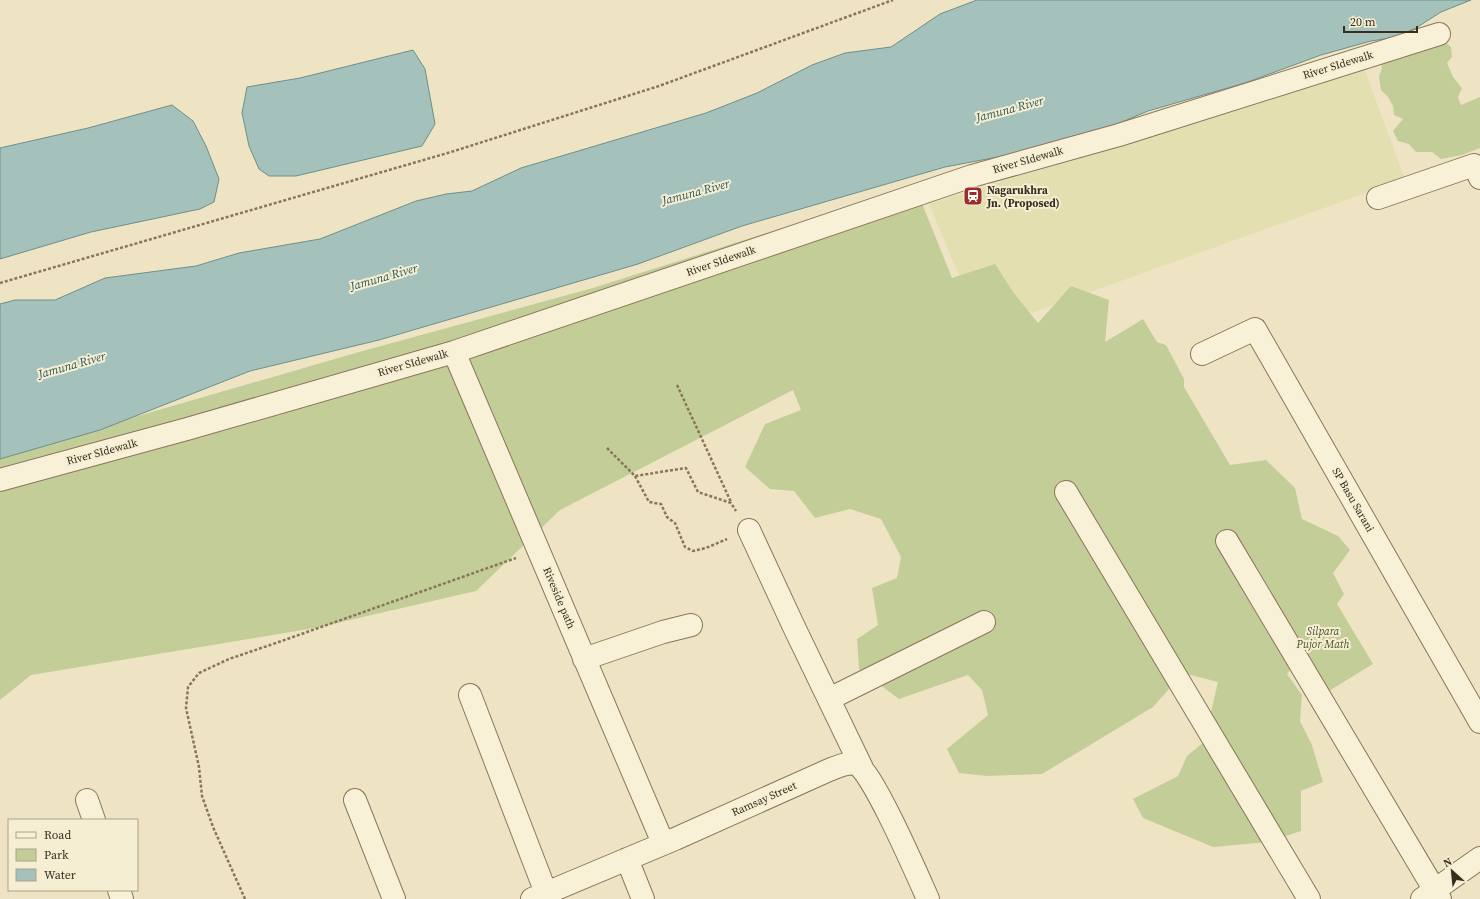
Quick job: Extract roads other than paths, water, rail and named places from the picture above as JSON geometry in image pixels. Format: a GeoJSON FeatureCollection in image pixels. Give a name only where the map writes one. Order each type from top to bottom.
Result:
{"type":"FeatureCollection","features":[{"type":"Feature","properties":{"kind":"street","name":"River SIdewalk"},"geometry":{"type":"LineString","coordinates":[[0,480],[187,429],[454,352],[972,176],[1119,135],[1439,34]]}},
{"type":"Feature","properties":{"kind":"street"},"geometry":{"type":"LineString","coordinates":[[1378,198],[1474,165],[1480,178]]}},
{"type":"Feature","properties":{"kind":"street","name":"SP Basu Sarani"},"geometry":{"type":"LineString","coordinates":[[1202,354],[1255,329],[1480,722]]}},
{"type":"Feature","properties":{"kind":"street","name":"Riveside path"},"geometry":{"type":"LineString","coordinates":[[454,352],[663,843]]}},
{"type":"Feature","properties":{"kind":"street"},"geometry":{"type":"LineString","coordinates":[[1066,492],[1309,899]]}},
{"type":"Feature","properties":{"kind":"street"},"geometry":{"type":"LineString","coordinates":[[749,530],[862,768],[871,782],[902,843],[928,899]]}},
{"type":"Feature","properties":{"kind":"street"},"geometry":{"type":"LineString","coordinates":[[1226,541],[1432,896],[1480,858]]}},
{"type":"Feature","properties":{"kind":"street"},"geometry":{"type":"LineString","coordinates":[[829,699],[984,622]]}},
{"type":"Feature","properties":{"kind":"street"},"geometry":{"type":"LineString","coordinates":[[584,659],[663,632],[691,625]]}},
{"type":"Feature","properties":{"kind":"street"},"geometry":{"type":"LineString","coordinates":[[470,695],[539,896]]}},
{"type":"Feature","properties":{"kind":"street","name":"Ramsay Street"},"geometry":{"type":"LineString","coordinates":[[539,896],[829,770],[846,764],[856,764],[862,768]]}},
{"type":"Feature","properties":{"kind":"street"},"geometry":{"type":"LineString","coordinates":[[355,800],[394,899]]}},
{"type":"Feature","properties":{"kind":"street"},"geometry":{"type":"LineString","coordinates":[[627,859],[643,899]]}},
{"type":"Feature","properties":{"kind":"water","name":"Jamuna River"},"geometry":{"type":"Polygon","coordinates":[[[977,0],[1471,0],[1441,12],[1416,28],[1397,37],[1371,41],[1321,55],[1245,83],[1148,111],[1072,143],[945,167],[742,226],[638,264],[379,340],[250,371],[100,430],[0,459],[0,304],[15,300],[55,300],[105,278],[196,266],[239,253],[320,239],[416,201],[446,194],[472,191],[521,168],[706,113],[757,93],[812,65],[845,53],[891,47],[940,14],[977,0]]]}},
{"type":"Feature","properties":{"kind":"water"},"geometry":{"type":"Polygon","coordinates":[[[413,50],[425,69],[435,124],[422,146],[296,176],[269,176],[259,169],[249,146],[242,113],[247,87],[300,78],[413,50]]]}},
{"type":"Feature","properties":{"kind":"water"},"geometry":{"type":"Polygon","coordinates":[[[172,105],[193,121],[206,146],[219,179],[214,202],[200,209],[91,232],[0,259],[0,148],[88,128],[172,105]]]}},
{"type":"Feature","properties":{"kind":"place","name":"Nagarukhra Jn. (Proposed)"},"geometry":{"type":"Point","coordinates":[973,196]}},
{"type":"Feature","properties":{"kind":"park label","name":"Silpara Pujor Math"},"geometry":{"type":"Point","coordinates":[1323,637]}}]}
